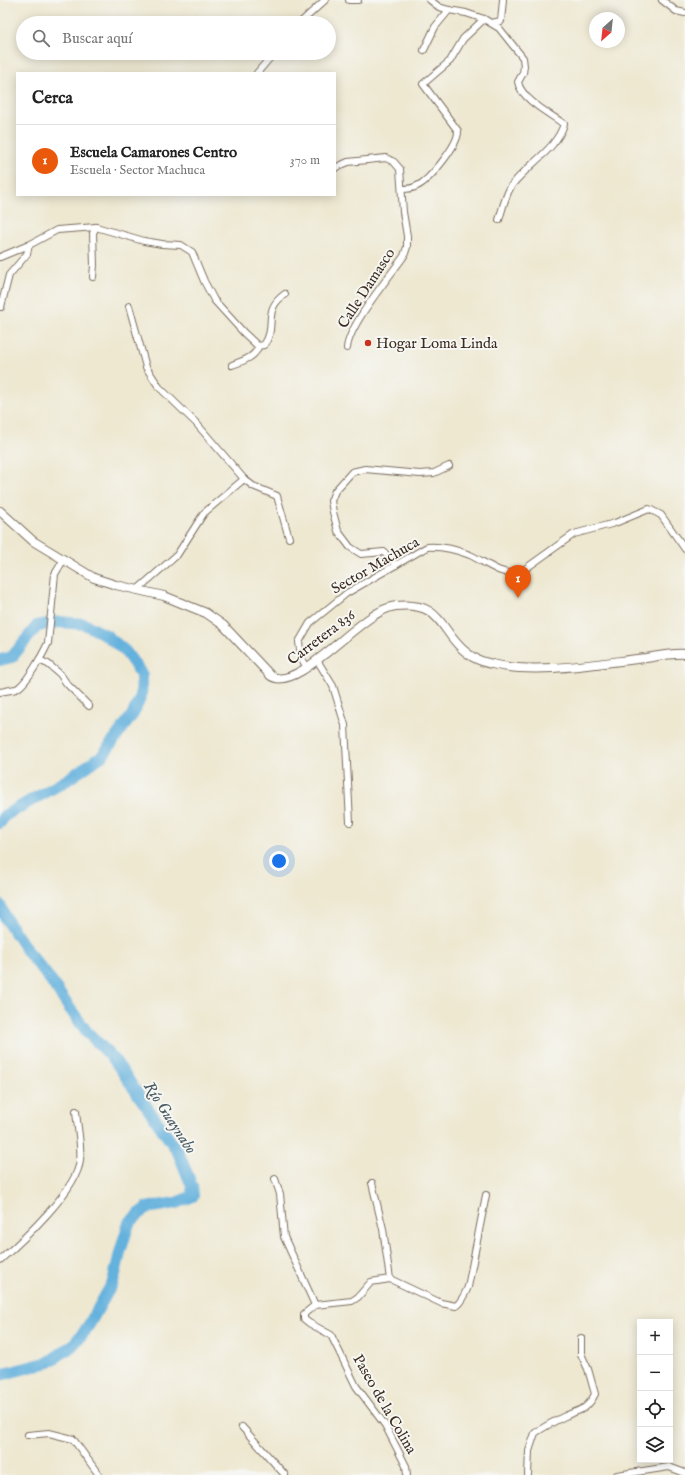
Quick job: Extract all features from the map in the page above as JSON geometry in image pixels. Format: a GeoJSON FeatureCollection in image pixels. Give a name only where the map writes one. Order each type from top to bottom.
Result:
{"type":"FeatureCollection","features":[{"type":"Feature","properties":{"kind":"street"},"geometry":{"type":"LineString","coordinates":[[308,16],[325,0]]}},
{"type":"Feature","properties":{"kind":"street"},"geometry":{"type":"LineString","coordinates":[[349,0],[358,0]]}},
{"type":"Feature","properties":{"kind":"street"},"geometry":{"type":"LineString","coordinates":[[430,0],[439,7],[484,19],[499,28],[523,58],[523,73],[518,82],[522,91],[528,98],[564,124],[561,133],[555,142],[511,187],[499,220]]}},
{"type":"Feature","properties":{"kind":"street"},"geometry":{"type":"LineString","coordinates":[[491,23],[501,21],[503,0]]}},
{"type":"Feature","properties":{"kind":"street"},"geometry":{"type":"LineString","coordinates":[[662,0],[676,10],[685,13]]}},
{"type":"Feature","properties":{"kind":"street"},"geometry":{"type":"LineString","coordinates":[[424,50],[435,27],[449,10]]}},
{"type":"Feature","properties":{"kind":"street"},"geometry":{"type":"LineString","coordinates":[[402,189],[419,186],[436,170],[458,135],[458,132],[423,84],[450,61],[463,38],[484,19]]}},
{"type":"Feature","properties":{"kind":"street"},"geometry":{"type":"LineString","coordinates":[[258,72],[268,60]]}},
{"type":"Feature","properties":{"kind":"street","name":"Calle Damasco"},"geometry":{"type":"LineString","coordinates":[[336,168],[348,162],[386,158],[394,162],[400,169],[403,212],[407,236],[407,247],[404,256],[362,314],[347,342],[346,348]]}},
{"type":"Feature","properties":{"kind":"street"},"geometry":{"type":"LineString","coordinates":[[92,277],[94,265],[93,233],[96,227]]}},
{"type":"Feature","properties":{"kind":"street"},"geometry":{"type":"LineString","coordinates":[[0,257],[28,245],[55,230],[96,227],[144,241],[181,245],[192,252],[214,300],[258,346]]}},
{"type":"Feature","properties":{"kind":"street"},"geometry":{"type":"LineString","coordinates":[[1,307],[9,275],[27,254],[28,245]]}},
{"type":"Feature","properties":{"kind":"street"},"geometry":{"type":"LineString","coordinates":[[258,346],[264,345],[269,335],[270,318],[274,303],[285,294]]}},
{"type":"Feature","properties":{"kind":"street"},"geometry":{"type":"LineString","coordinates":[[129,306],[146,367],[159,387],[196,423],[244,479],[253,486],[277,496],[289,538]]}},
{"type":"Feature","properties":{"kind":"street"},"geometry":{"type":"LineString","coordinates":[[232,366],[254,354],[258,350],[258,346]]}},
{"type":"Feature","properties":{"kind":"street"},"geometry":{"type":"LineString","coordinates":[[396,565],[384,552],[361,554],[350,547],[338,532],[332,512],[331,501],[335,491],[352,472],[365,469],[420,474],[434,473],[449,466]]}},
{"type":"Feature","properties":{"kind":"street"},"geometry":{"type":"LineString","coordinates":[[138,589],[177,555],[204,513],[244,479]]}},
{"type":"Feature","properties":{"kind":"street","name":"Sector Machuca"},"geometry":{"type":"LineString","coordinates":[[307,668],[301,657],[299,642],[310,623],[348,593],[427,547],[438,547],[467,554],[499,571],[508,574],[518,574],[574,534],[615,523],[648,509],[661,515],[685,549]]}},
{"type":"Feature","properties":{"kind":"street","name":"Carretera 836"},"geometry":{"type":"LineString","coordinates":[[0,511],[33,541],[94,578],[116,585],[164,596],[206,612],[223,625],[271,676],[275,678],[281,679],[299,674],[373,615],[391,606],[404,605],[429,611],[444,625],[466,653],[477,660],[492,664],[532,668],[573,666],[685,654]]}},
{"type":"Feature","properties":{"kind":"street"},"geometry":{"type":"LineString","coordinates":[[0,692],[17,688],[29,676],[48,643],[56,572],[64,559]]}},
{"type":"Feature","properties":{"kind":"street"},"geometry":{"type":"LineString","coordinates":[[39,660],[48,664],[60,674],[67,684],[89,706]]}},
{"type":"Feature","properties":{"kind":"street"},"geometry":{"type":"LineString","coordinates":[[317,660],[333,686],[346,725],[350,822]]}},
{"type":"Feature","properties":{"kind":"street"},"geometry":{"type":"LineString","coordinates":[[0,1260],[23,1240],[66,1192],[77,1174],[81,1160],[76,1111]]}},
{"type":"Feature","properties":{"kind":"street"},"geometry":{"type":"LineString","coordinates":[[275,1179],[280,1194],[284,1237],[315,1305],[352,1301],[358,1297],[371,1282],[390,1279],[441,1303],[456,1306],[460,1303],[468,1287],[486,1195]]}},
{"type":"Feature","properties":{"kind":"street"},"geometry":{"type":"LineString","coordinates":[[372,1183],[382,1229],[390,1279]]}},
{"type":"Feature","properties":{"kind":"street","name":"Paseo de la Colina"},"geometry":{"type":"LineString","coordinates":[[315,1305],[304,1314],[304,1319],[309,1324],[332,1336],[356,1386],[385,1425],[406,1466],[408,1475]]}},
{"type":"Feature","properties":{"kind":"street"},"geometry":{"type":"LineString","coordinates":[[528,1475],[528,1451],[534,1433],[565,1416],[582,1411],[591,1402],[595,1394],[590,1376],[581,1354],[581,1338]]}},
{"type":"Feature","properties":{"kind":"street"},"geometry":{"type":"LineString","coordinates":[[242,1427],[285,1475]]}},
{"type":"Feature","properties":{"kind":"street"},"geometry":{"type":"LineString","coordinates":[[28,1435],[49,1433],[73,1439],[99,1475]]}},
{"type":"Feature","properties":{"kind":"street"},"geometry":{"type":"LineString","coordinates":[[617,1475],[669,1467],[685,1473]]}},
{"type":"Feature","properties":{"kind":"waterway","name":"Río Guaynabo"},"geometry":{"type":"LineString","coordinates":[[0,660],[12,657],[37,626],[59,622],[84,624],[106,635],[125,651],[142,675],[141,696],[133,714],[103,755],[67,780],[4,816],[0,823]]}},
{"type":"Feature","properties":{"kind":"waterway","name":"Río Guaynabo"},"geometry":{"type":"LineString","coordinates":[[0,905],[6,919],[28,952],[49,978],[87,1032],[113,1058],[178,1152],[192,1186],[193,1196],[176,1203],[146,1208],[129,1223],[113,1282],[86,1330],[72,1346],[49,1362],[0,1375]]}},
{"type":"Feature","properties":{"kind":"place","name":"Hogar Loma Linda"},"geometry":{"type":"Point","coordinates":[368,343]}},
{"type":"Feature","properties":{"kind":"place","name":"Escuela Camarones Centro"},"geometry":{"type":"Point","coordinates":[518,598]}}]}
